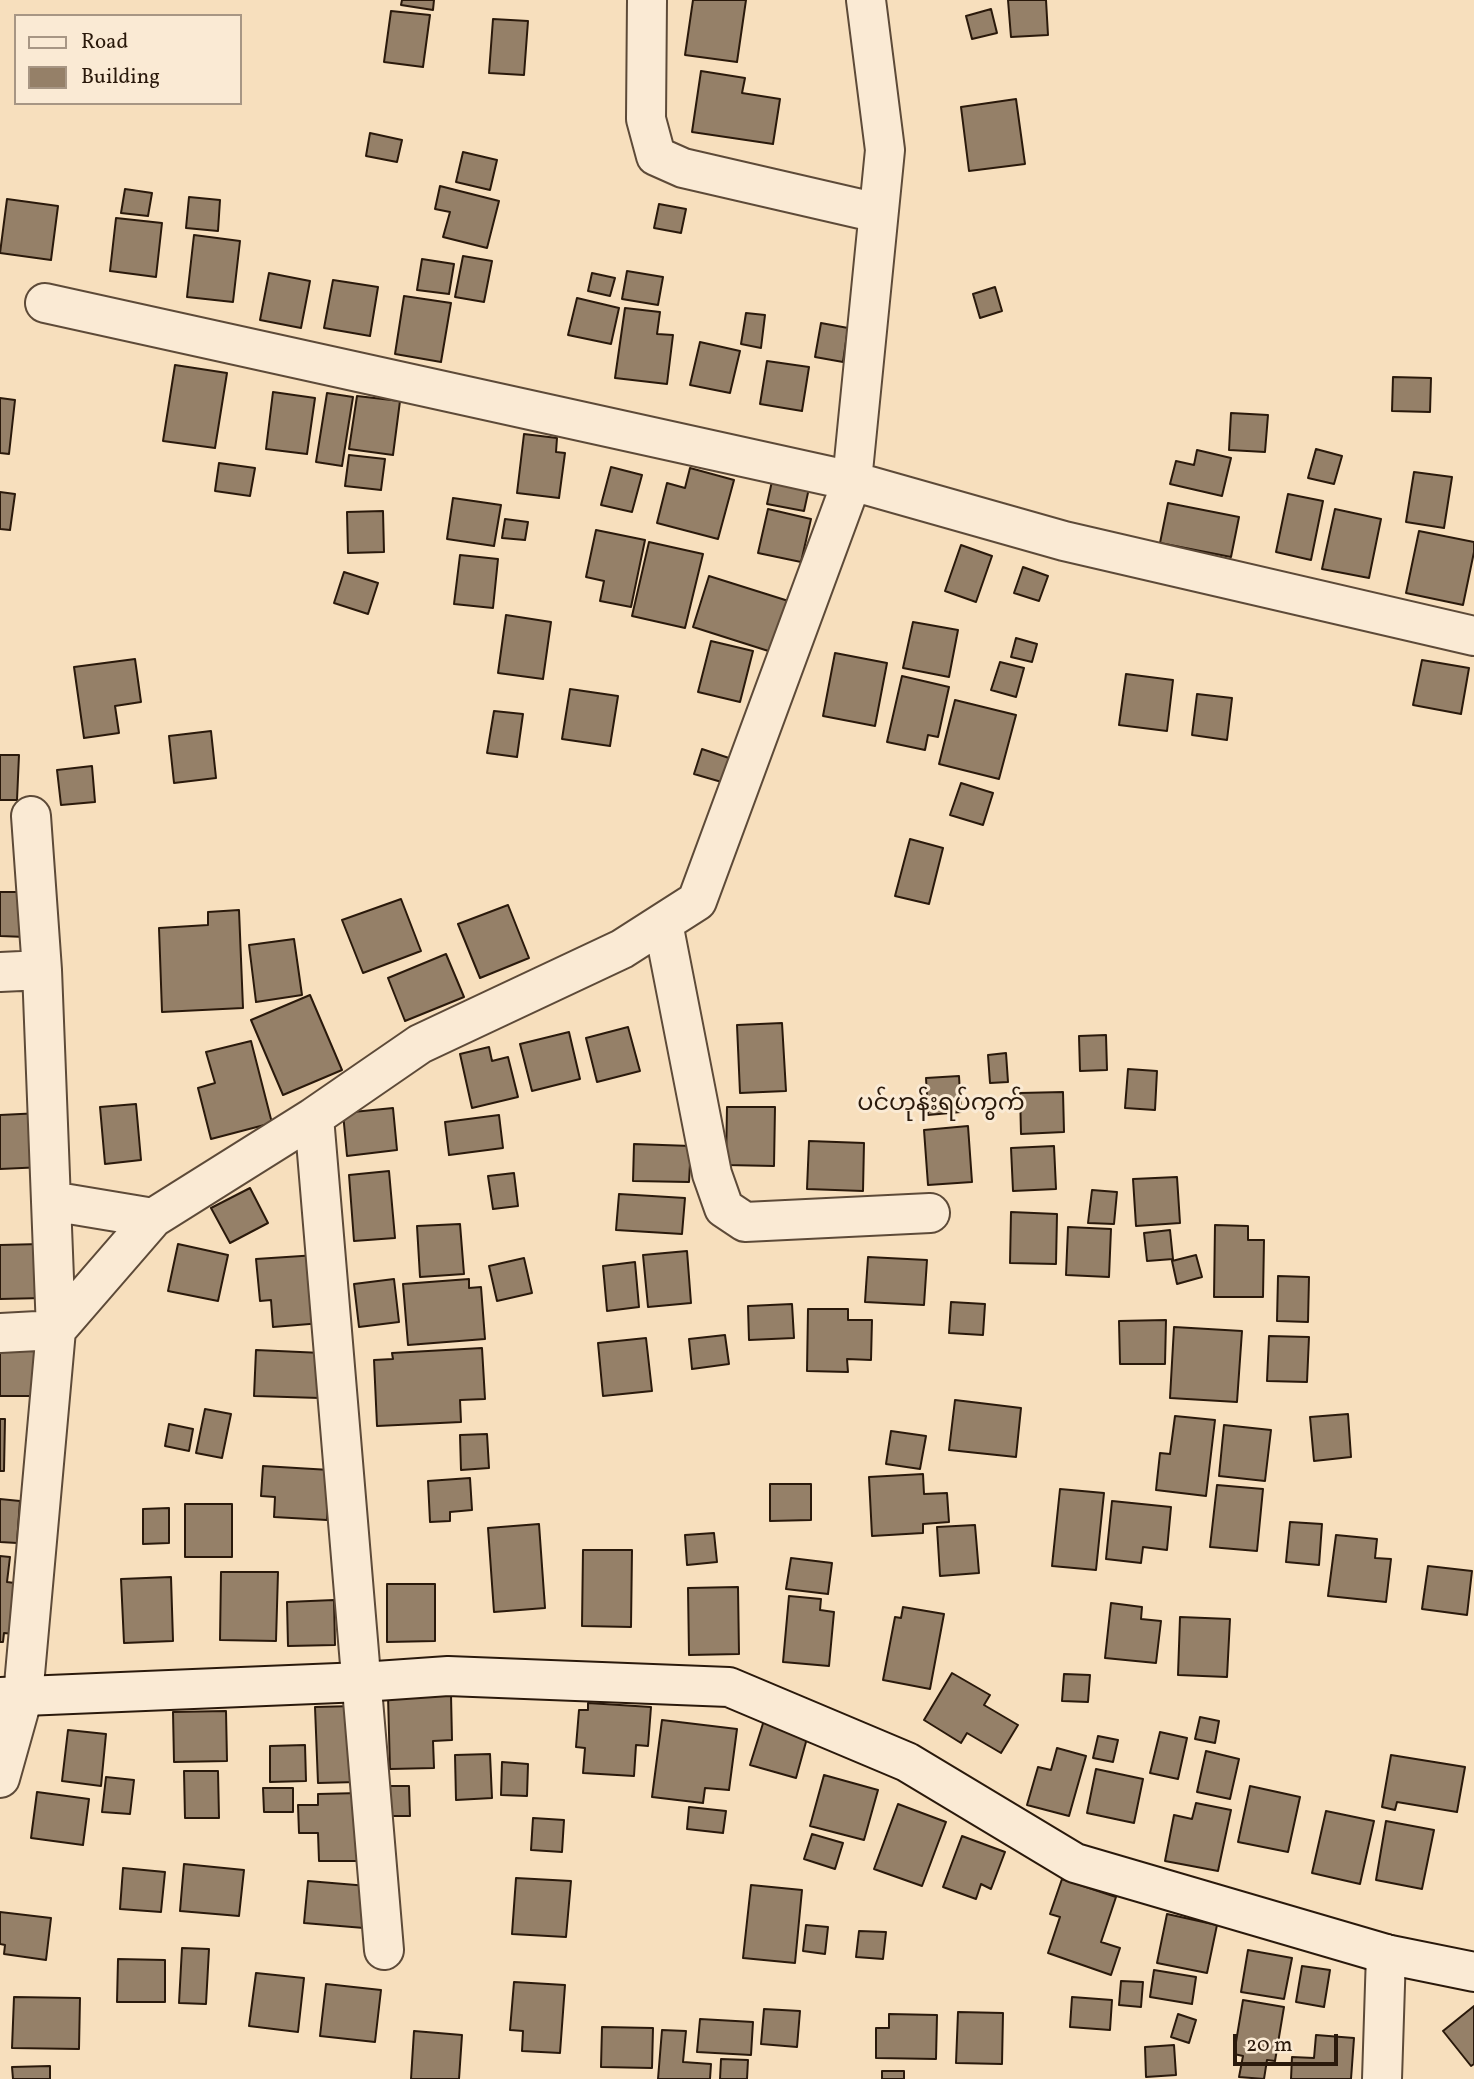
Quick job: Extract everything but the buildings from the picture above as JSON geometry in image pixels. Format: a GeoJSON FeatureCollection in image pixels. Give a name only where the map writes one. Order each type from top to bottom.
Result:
{"type":"FeatureCollection","features":[{"type":"Feature","properties":{"kind":"street"},"geometry":{"type":"LineString","coordinates":[[647,0],[646,119],[656,156],[683,168],[878,212]]}},
{"type":"Feature","properties":{"kind":"street"},"geometry":{"type":"LineString","coordinates":[[0,1333],[56,1330],[153,1218],[314,1117],[420,1044],[622,948],[697,901],[852,481],[884,150],[866,0]]}},
{"type":"Feature","properties":{"kind":"street"},"geometry":{"type":"LineString","coordinates":[[45,303],[852,481],[1064,541],[1474,636]]}},
{"type":"Feature","properties":{"kind":"street"},"geometry":{"type":"LineString","coordinates":[[0,1778],[56,1330],[42,970],[31,816]]}},
{"type":"Feature","properties":{"kind":"street"},"geometry":{"type":"LineString","coordinates":[[663,923],[712,1174],[723,1208],[745,1222],[930,1213]]}},
{"type":"Feature","properties":{"kind":"street"},"geometry":{"type":"LineString","coordinates":[[0,972],[42,970]]}},
{"type":"Feature","properties":{"kind":"street"},"geometry":{"type":"LineString","coordinates":[[314,1117],[384,1950]]}},
{"type":"Feature","properties":{"kind":"street"},"geometry":{"type":"LineString","coordinates":[[51,1201],[153,1218]]}},
{"type":"Feature","properties":{"kind":"street"},"geometry":{"type":"LineString","coordinates":[[12,1697],[448,1676],[729,1687],[907,1762],[1075,1863],[1385,1955],[1474,1972]]}},
{"type":"Feature","properties":{"kind":"street"},"geometry":{"type":"LineString","coordinates":[[1382,2079],[1385,1955]]}},
{"type":"Feature","properties":{"kind":"district","name":"ပင်ဟုန်းရပ်ကွက်"},"geometry":{"type":"Point","coordinates":[941,1106]}}]}
